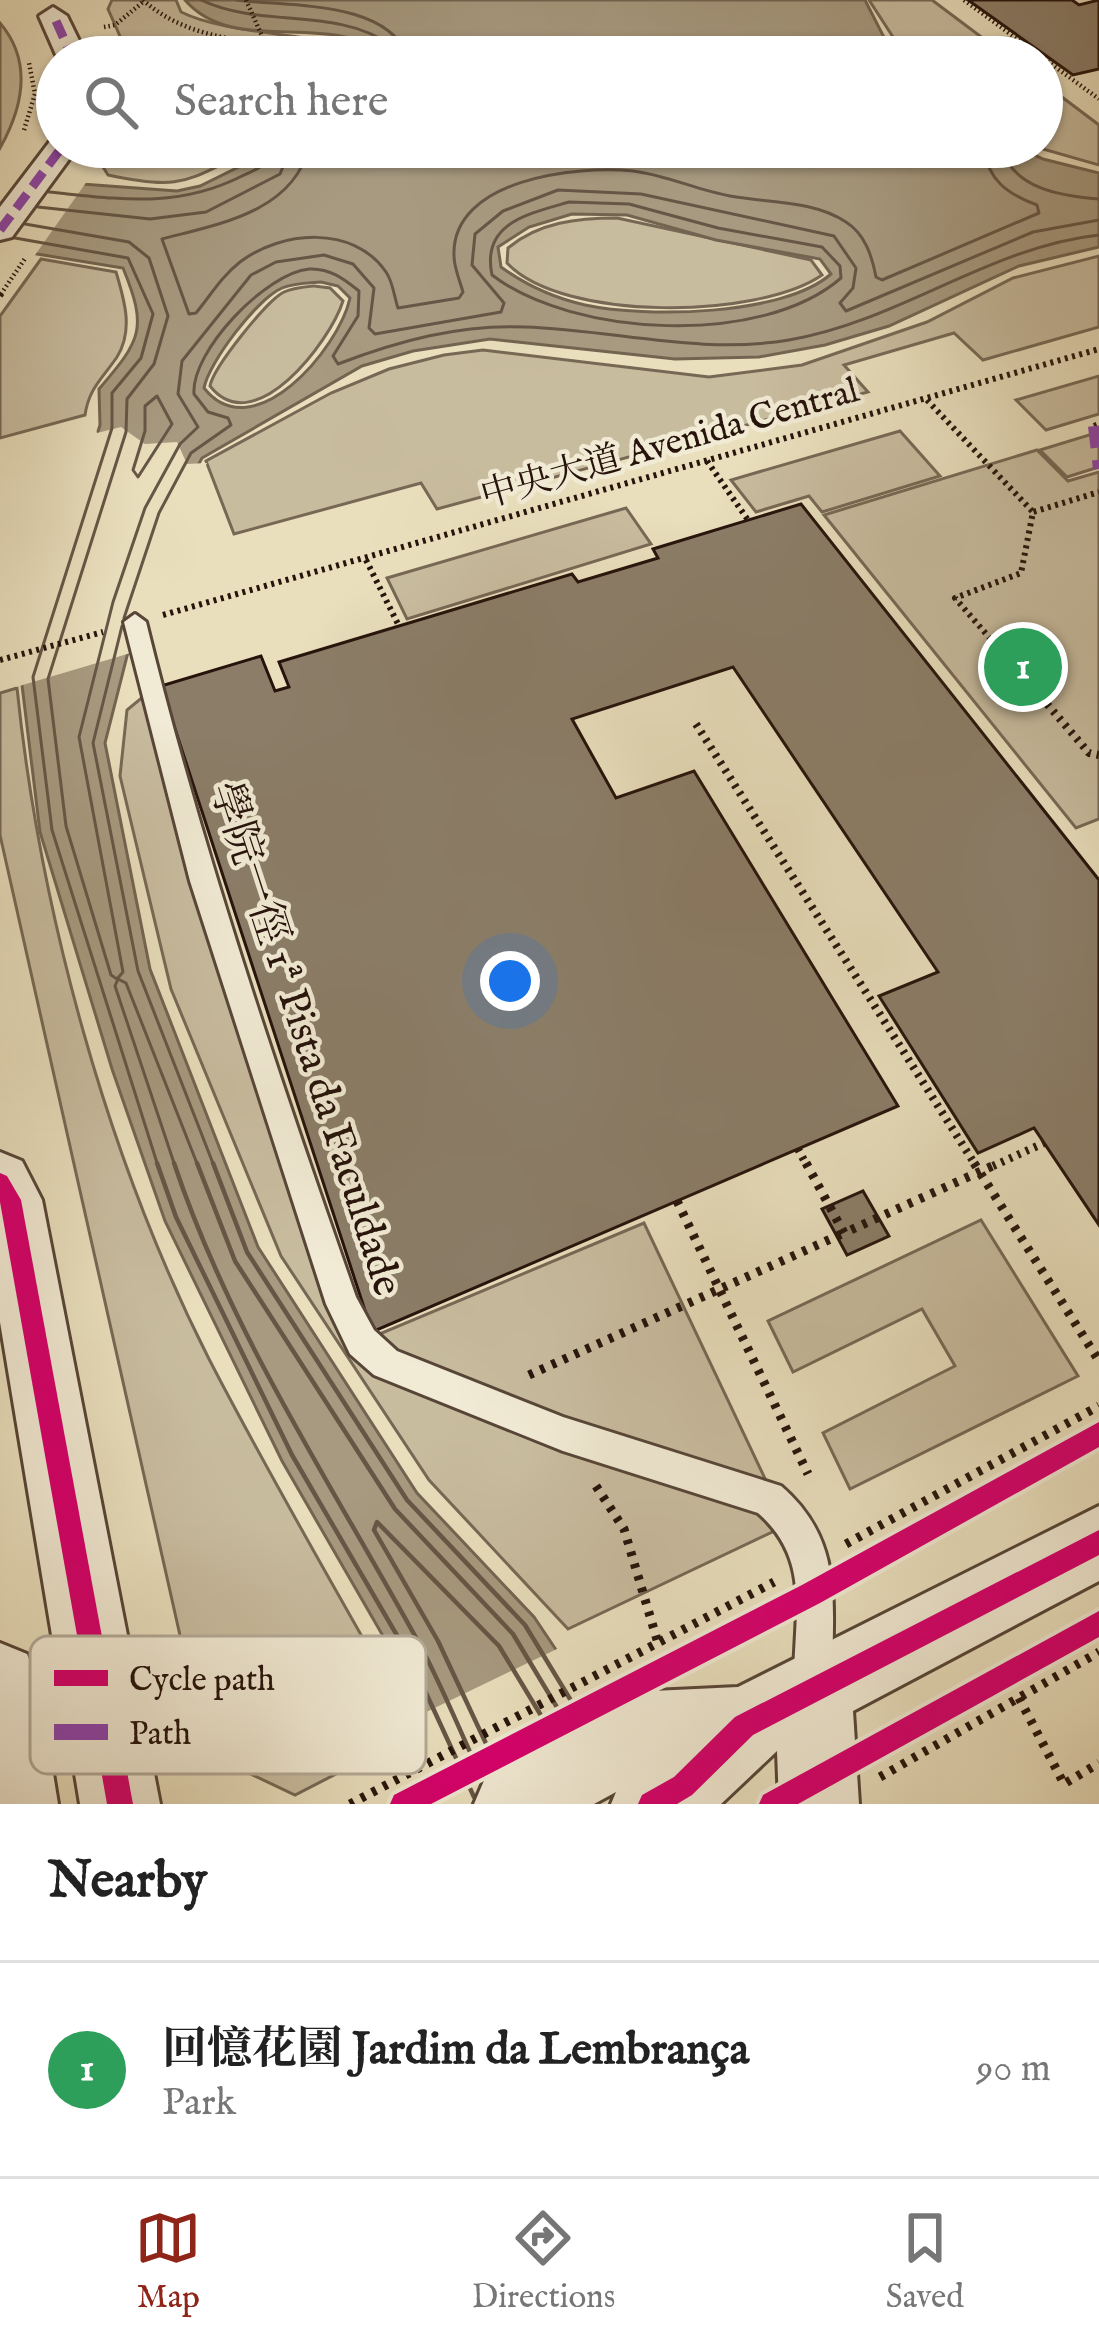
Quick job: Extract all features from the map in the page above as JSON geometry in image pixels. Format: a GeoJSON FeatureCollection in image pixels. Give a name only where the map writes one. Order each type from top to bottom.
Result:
{"type":"FeatureCollection","features":[{"type":"Feature","properties":{"kind":"street"},"geometry":{"type":"LineString","coordinates":[[0,230],[47,168]]}},
{"type":"Feature","properties":{"kind":"street"},"geometry":{"type":"LineString","coordinates":[[0,1183],[11,1200],[90,1636]]}},
{"type":"Feature","properties":{"kind":"street"},"geometry":{"type":"LineString","coordinates":[[514,1804],[662,1773],[1099,1542]]}},
{"type":"Feature","properties":{"kind":"street"},"geometry":{"type":"LineString","coordinates":[[0,1681],[18,1804]]}},
{"type":"Feature","properties":{"kind":"street"},"geometry":{"type":"LineString","coordinates":[[813,1692],[845,1793]]}},
{"type":"Feature","properties":{"kind":"street"},"geometry":{"type":"LineString","coordinates":[[115,1774],[120,1804]]}},
{"type":"Feature","properties":{"kind":"lane","name":"學院一徑 1ª Pista da Faculdade"},"geometry":{"type":"LineString","coordinates":[[135,622],[149,691],[230,965],[342,1304],[362,1342],[386,1363],[563,1435],[768,1499],[795,1522],[813,1562]]}},
{"type":"Feature","properties":{"kind":"lane"},"geometry":{"type":"LineString","coordinates":[[813,1562],[813,1692]]}},
{"type":"Feature","properties":{"kind":"path"},"geometry":{"type":"LineString","coordinates":[[246,0],[261,36]]}},
{"type":"Feature","properties":{"kind":"path"},"geometry":{"type":"LineString","coordinates":[[964,0],[1013,36]]}},
{"type":"Feature","properties":{"kind":"path"},"geometry":{"type":"LineString","coordinates":[[104,27],[116,25],[143,1],[196,29],[229,36]]}},
{"type":"Feature","properties":{"kind":"path"},"geometry":{"type":"LineString","coordinates":[[18,139],[35,94],[26,54]]}},
{"type":"Feature","properties":{"kind":"path"},"geometry":{"type":"LineString","coordinates":[[1063,73],[1099,99]]}},
{"type":"Feature","properties":{"kind":"path"},"geometry":{"type":"LineString","coordinates":[[926,399],[1033,512]]}},
{"type":"Feature","properties":{"kind":"path"},"geometry":{"type":"LineString","coordinates":[[707,461],[748,520]]}},
{"type":"Feature","properties":{"kind":"path"},"geometry":{"type":"LineString","coordinates":[[1033,512],[1099,492]]}},
{"type":"Feature","properties":{"kind":"path"},"geometry":{"type":"LineString","coordinates":[[1033,512],[1021,573],[956,598],[1089,753],[1099,755]]}},
{"type":"Feature","properties":{"kind":"path"},"geometry":{"type":"LineString","coordinates":[[366,560],[399,626]]}},
{"type":"Feature","properties":{"kind":"path"},"geometry":{"type":"LineString","coordinates":[[696,724],[1099,1361]]}},
{"type":"Feature","properties":{"kind":"path"},"geometry":{"type":"LineString","coordinates":[[473,1400],[1043,1143]]}},
{"type":"Feature","properties":{"kind":"path"},"geometry":{"type":"LineString","coordinates":[[798,1149],[844,1233]]}},
{"type":"Feature","properties":{"kind":"path"},"geometry":{"type":"LineString","coordinates":[[677,1202],[812,1482]]}},
{"type":"Feature","properties":{"kind":"path"},"geometry":{"type":"LineString","coordinates":[[426,1764],[1099,1406]]}},
{"type":"Feature","properties":{"kind":"path"},"geometry":{"type":"LineString","coordinates":[[563,1435],[624,1529],[658,1643]]}},
{"type":"Feature","properties":{"kind":"path"},"geometry":{"type":"LineString","coordinates":[[832,1525],[843,1546]]}},
{"type":"Feature","properties":{"kind":"path"},"geometry":{"type":"LineString","coordinates":[[845,1793],[1099,1652]]}},
{"type":"Feature","properties":{"kind":"path"},"geometry":{"type":"LineString","coordinates":[[1018,1698],[1064,1784],[1099,1763]]}},
{"type":"Feature","properties":{"kind":"path"},"geometry":{"type":"LineString","coordinates":[[350,1804],[407,1774]]}},
{"type":"Feature","properties":{"kind":"shaded area"},"geometry":{"type":"Polygon","coordinates":[[[112,0],[176,0],[181,12],[203,20],[288,36],[120,36],[108,9],[112,0]]]}},
{"type":"Feature","properties":{"kind":"shaded area"},"geometry":{"type":"Polygon","coordinates":[[[869,0],[932,0],[980,36],[892,36],[869,0]]]}},
{"type":"Feature","properties":{"kind":"shaded area"},"geometry":{"type":"Polygon","coordinates":[[[0,23],[17,53],[21,85],[0,148],[0,23]]]}},
{"type":"Feature","properties":{"kind":"shaded area"},"geometry":{"type":"Polygon","coordinates":[[[1063,98],[1099,125],[1099,165],[1063,155],[1063,98]]]}},
{"type":"Feature","properties":{"kind":"shaded area"},"geometry":{"type":"Polygon","coordinates":[[[104,168],[213,168],[173,182],[108,175],[104,168]]]}},
{"type":"Feature","properties":{"kind":"shaded area"},"geometry":{"type":"Polygon","coordinates":[[[617,218],[811,260],[822,275],[792,290],[754,300],[662,308],[571,296],[534,282],[507,263],[508,248],[533,232],[574,221],[617,218]]]}},
{"type":"Feature","properties":{"kind":"shaded area"},"geometry":{"type":"Polygon","coordinates":[[[1099,256],[1099,327],[983,360],[954,333],[844,365],[868,392],[437,509],[421,483],[234,534],[206,461],[331,393],[389,369],[444,355],[483,350],[709,377],[802,365],[927,322],[1013,278],[1099,256]]]}},
{"type":"Feature","properties":{"kind":"shaded area"},"geometry":{"type":"Polygon","coordinates":[[[41,259],[116,272],[126,314],[125,336],[117,357],[93,391],[85,415],[0,438],[0,316],[41,259]]]}},
{"type":"Feature","properties":{"kind":"shaded area"},"geometry":{"type":"Polygon","coordinates":[[[330,288],[343,301],[323,339],[288,380],[248,402],[228,400],[210,386],[230,350],[266,308],[284,292],[330,288]]]}},
{"type":"Feature","properties":{"kind":"shaded area"},"geometry":{"type":"Polygon","coordinates":[[[1099,376],[1099,414],[1046,430],[1016,400],[1099,376]]]}},
{"type":"Feature","properties":{"kind":"shaded area"},"geometry":{"type":"Polygon","coordinates":[[[900,431],[940,476],[822,512],[809,496],[756,512],[731,480],[900,431]]]}},
{"type":"Feature","properties":{"kind":"shaded area"},"geometry":{"type":"Polygon","coordinates":[[[1099,432],[1099,467],[1067,477],[1040,450],[1099,432]]]}},
{"type":"Feature","properties":{"kind":"shaded area"},"geometry":{"type":"Polygon","coordinates":[[[1037,450],[1068,481],[1099,472],[1099,819],[1076,828],[824,515],[1037,450]]]}},
{"type":"Feature","properties":{"kind":"shaded area"},"geometry":{"type":"Polygon","coordinates":[[[626,508],[651,544],[407,619],[387,578],[626,508]]]}},
{"type":"Feature","properties":{"kind":"shaded area"},"geometry":{"type":"Polygon","coordinates":[[[17,688],[42,859],[61,945],[83,1032],[139,1201],[209,1359],[361,1636],[180,1636],[0,835],[0,693],[17,688]]]}},
{"type":"Feature","properties":{"kind":"shaded area"},"geometry":{"type":"Polygon","coordinates":[[[150,691],[363,1341],[644,1223],[787,1525],[568,1629],[429,1480],[281,1256],[171,989],[120,776],[127,710],[150,691]]]}},
{"type":"Feature","properties":{"kind":"shaded area"},"geometry":{"type":"Polygon","coordinates":[[[981,1220],[1078,1376],[850,1489],[823,1433],[955,1366],[922,1309],[793,1372],[768,1321],[981,1220]]]}},
{"type":"Feature","properties":{"kind":"shaded area"},"geometry":{"type":"Polygon","coordinates":[[[251,1774],[336,1774],[295,1795],[251,1774]]]}},
{"type":"Feature","properties":{"kind":"water"},"geometry":{"type":"Polygon","coordinates":[[[185,0],[865,0],[883,36],[338,36],[256,31],[206,17],[185,0]]]}},
{"type":"Feature","properties":{"kind":"water"},"geometry":{"type":"Polygon","coordinates":[[[1063,164],[1099,173],[1099,247],[1019,266],[889,326],[825,345],[759,357],[675,359],[490,339],[413,351],[362,366],[202,458],[170,517],[139,609],[105,743],[150,969],[258,1247],[417,1493],[534,1617],[577,1681],[426,1720],[426,1636],[383,1636],[282,1461],[165,1221],[112,1069],[40,832],[21,677],[100,425],[99,389],[132,345],[137,320],[123,268],[0,248],[0,178],[177,191],[200,186],[236,168],[1063,168],[1063,164]],[[572,214],[529,227],[498,247],[501,267],[562,299],[642,312],[748,306],[809,288],[831,274],[820,259],[716,240],[627,215],[572,214]],[[296,284],[272,294],[224,348],[204,388],[224,404],[246,407],[269,400],[291,385],[312,365],[343,319],[350,298],[338,286],[296,284]]]}},
{"type":"Feature","properties":{"kind":"pier"},"geometry":{"type":"Polygon","coordinates":[[[0,172],[90,177],[33,258],[0,254],[0,172]]]}},
{"type":"Feature","properties":{"kind":"pier"},"geometry":{"type":"Polygon","coordinates":[[[94,425],[97,433],[121,427],[145,444],[177,442],[187,464],[207,463],[176,520],[134,652],[16,687],[23,649],[94,425]]]}},
{"type":"Feature","properties":{"kind":"pier"},"geometry":{"type":"Polygon","coordinates":[[[561,1647],[582,1678],[641,1804],[457,1804],[426,1734],[426,1712],[561,1647]]]}},
{"type":"Feature","properties":{"kind":"building"},"geometry":{"type":"Polygon","coordinates":[[[968,0],[1072,0],[1079,5],[1099,0],[1099,69],[1073,75],[1063,68],[1063,36],[1018,36],[968,0]]]}},
{"type":"Feature","properties":{"kind":"building"},"geometry":{"type":"Polygon","coordinates":[[[801,504],[1099,880],[1099,1225],[1034,1128],[978,1153],[879,996],[938,972],[733,667],[572,719],[616,798],[694,771],[898,1106],[372,1332],[161,686],[261,656],[275,691],[289,687],[279,662],[572,574],[578,582],[658,558],[653,549],[801,504]]]}},
{"type":"Feature","properties":{"kind":"building"},"geometry":{"type":"Polygon","coordinates":[[[863,1191],[889,1236],[847,1255],[822,1209],[863,1191]]]}},
{"type":"Feature","properties":{"kind":"marked path"},"geometry":{"type":"LineString","coordinates":[[56,21],[63,36]]}},
{"type":"Feature","properties":{"kind":"marked path"},"geometry":{"type":"LineString","coordinates":[[0,230],[46,168]]}},
{"type":"Feature","properties":{"kind":"marked path"},"geometry":{"type":"LineString","coordinates":[[1094,426],[1099,469]]}},
{"type":"Feature","properties":{"kind":"cycle path"},"geometry":{"type":"LineString","coordinates":[[0,1183],[11,1200],[90,1636]]}},
{"type":"Feature","properties":{"kind":"cycle path"},"geometry":{"type":"LineString","coordinates":[[403,1804],[811,1594],[1099,1434]]}},
{"type":"Feature","properties":{"kind":"cycle path"},"geometry":{"type":"LineString","coordinates":[[651,1804],[683,1786],[744,1726],[1099,1542]]}},
{"type":"Feature","properties":{"kind":"cycle path"},"geometry":{"type":"LineString","coordinates":[[772,1804],[1099,1623]]}},
{"type":"Feature","properties":{"kind":"cycle path"},"geometry":{"type":"LineString","coordinates":[[115,1774],[120,1804]]}},
{"type":"Feature","properties":{"kind":"place","name":"回憶花園 Jardim da Lembrança"},"geometry":{"type":"Point","coordinates":[1023,667]}}]}
